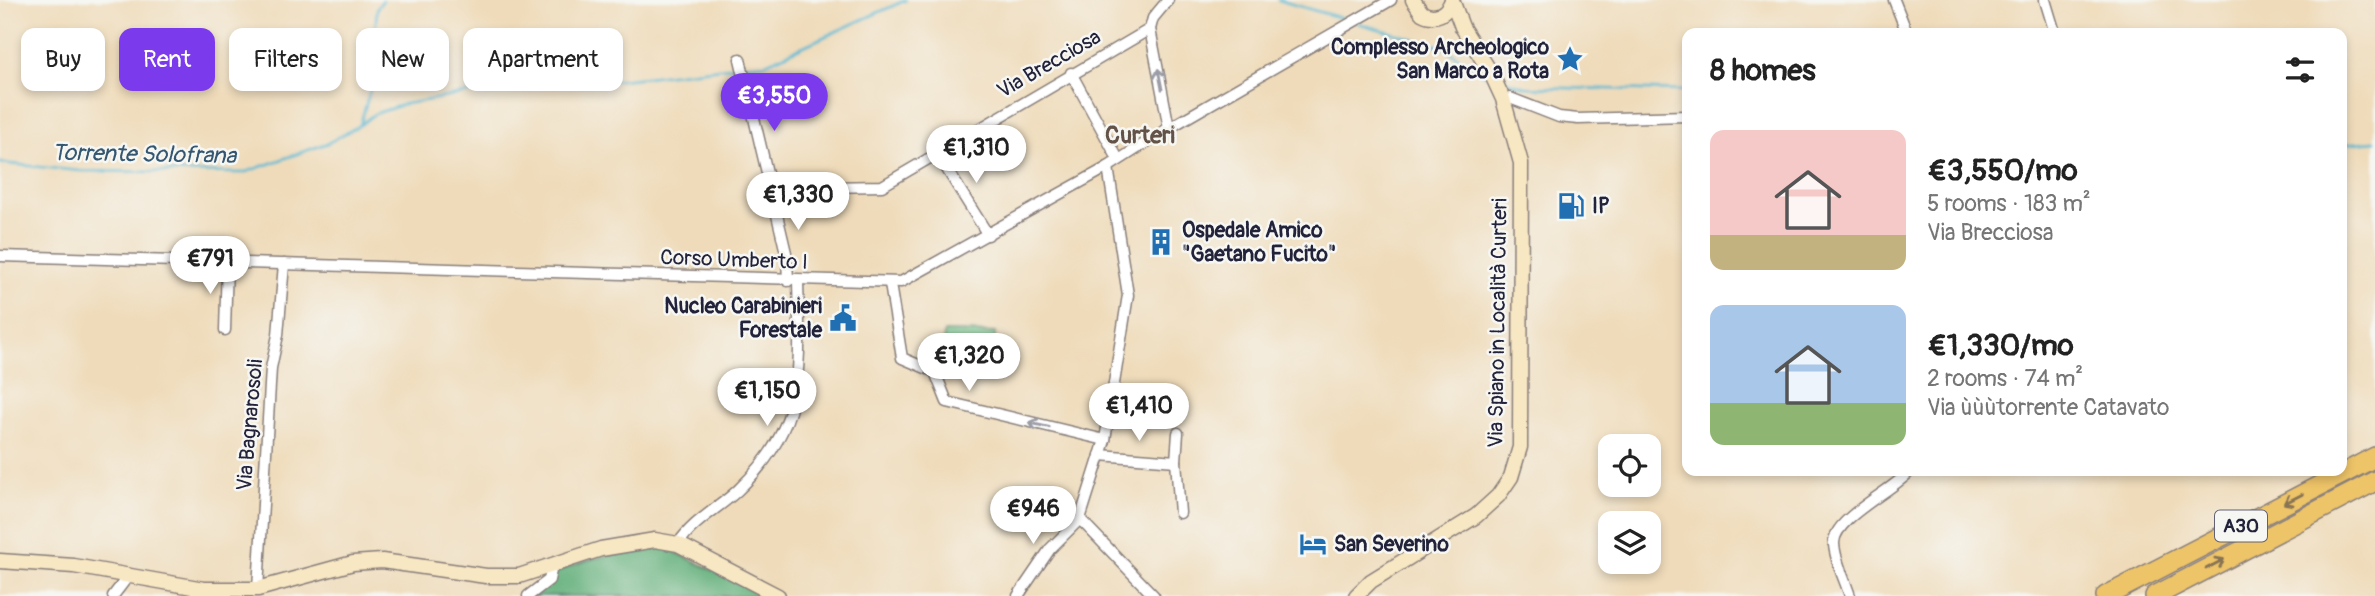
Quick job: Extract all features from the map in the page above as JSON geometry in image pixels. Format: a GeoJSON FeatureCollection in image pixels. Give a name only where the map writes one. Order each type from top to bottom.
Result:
{"type":"FeatureCollection","features":[{"type":"Feature","properties":{"kind":"highway","name":"A30"},"geometry":{"type":"LineString","coordinates":[[2347,471],[2375,457]]}},
{"type":"Feature","properties":{"kind":"highway","name":"A30"},"geometry":{"type":"LineString","coordinates":[[2106,596],[2338,476]]}},
{"type":"Feature","properties":{"kind":"highway","name":"A30"},"geometry":{"type":"LineString","coordinates":[[2155,596],[2375,481]]}},
{"type":"Feature","properties":{"kind":"main road"},"geometry":{"type":"LineString","coordinates":[[1440,15],[1452,0]]}},
{"type":"Feature","properties":{"kind":"main road","name":"Via Spiano in Località Curteri"},"geometry":{"type":"LineString","coordinates":[[1356,596],[1378,575],[1476,516],[1498,496],[1511,477],[1520,447],[1521,163],[1503,100],[1491,73],[1462,27],[1452,0]]}},
{"type":"Feature","properties":{"kind":"main road","name":"Via Spiano in Località Curteri"},"geometry":{"type":"LineString","coordinates":[[1410,1],[1427,16],[1440,15],[1462,27]]}},
{"type":"Feature","properties":{"kind":"main road"},"geometry":{"type":"LineString","coordinates":[[0,561],[74,566],[204,589],[258,589],[353,563],[382,561],[499,577],[519,576],[632,542],[655,540],[678,544],[778,596]]}},
{"type":"Feature","properties":{"kind":"street"},"geometry":{"type":"LineString","coordinates":[[1168,0],[1153,18],[1150,29],[1169,128]]}},
{"type":"Feature","properties":{"kind":"street","name":"Corso Umberto I"},"geometry":{"type":"LineString","coordinates":[[0,256],[890,284],[910,279],[1108,167],[1169,128],[1391,0]]}},
{"type":"Feature","properties":{"kind":"street"},"geometry":{"type":"LineString","coordinates":[[1894,0],[1905,28]]}},
{"type":"Feature","properties":{"kind":"street"},"geometry":{"type":"LineString","coordinates":[[2045,0],[2053,28]]}},
{"type":"Feature","properties":{"kind":"street","name":"Via Brecciosa"},"geometry":{"type":"LineString","coordinates":[[772,188],[882,186],[1150,29]]}},
{"type":"Feature","properties":{"kind":"street"},"geometry":{"type":"LineString","coordinates":[[678,544],[688,529],[735,493],[765,464],[784,432],[796,393],[800,361],[793,281],[740,59]]}},
{"type":"Feature","properties":{"kind":"street"},"geometry":{"type":"LineString","coordinates":[[1071,73],[1118,159]]}},
{"type":"Feature","properties":{"kind":"street"},"geometry":{"type":"LineString","coordinates":[[1503,100],[1510,98],[1559,117],[1578,119],[1682,116]]}},
{"type":"Feature","properties":{"kind":"street"},"geometry":{"type":"LineString","coordinates":[[937,153],[988,235]]}},
{"type":"Feature","properties":{"kind":"street"},"geometry":{"type":"LineString","coordinates":[[1018,596],[1050,549],[1080,519],[1105,440],[1128,295],[1108,167]]}},
{"type":"Feature","properties":{"kind":"street"},"geometry":{"type":"LineString","coordinates":[[225,330],[227,263]]}},
{"type":"Feature","properties":{"kind":"street","name":"Via Bagnarosoli"},"geometry":{"type":"LineString","coordinates":[[258,589],[271,368],[278,335],[284,264]]}},
{"type":"Feature","properties":{"kind":"street"},"geometry":{"type":"LineString","coordinates":[[890,284],[902,358],[933,371],[947,402],[1105,440]]}},
{"type":"Feature","properties":{"kind":"street"},"geometry":{"type":"LineString","coordinates":[[1178,433],[1176,461],[1180,513]]}},
{"type":"Feature","properties":{"kind":"street"},"geometry":{"type":"LineString","coordinates":[[1100,454],[1176,461]]}},
{"type":"Feature","properties":{"kind":"street"},"geometry":{"type":"LineString","coordinates":[[1850,596],[1834,544],[1836,532],[1855,513],[1899,484],[1906,476]]}},
{"type":"Feature","properties":{"kind":"street"},"geometry":{"type":"LineString","coordinates":[[1080,519],[1154,596]]}},
{"type":"Feature","properties":{"kind":"street"},"geometry":{"type":"LineString","coordinates":[[528,596],[548,580],[552,566]]}},
{"type":"Feature","properties":{"kind":"street"},"geometry":{"type":"LineString","coordinates":[[113,596],[129,575]]}},
{"type":"Feature","properties":{"kind":"green space"},"geometry":{"type":"Polygon","coordinates":[[[944,332],[995,333],[994,361],[943,359],[944,332]]]}},
{"type":"Feature","properties":{"kind":"green space"},"geometry":{"type":"Polygon","coordinates":[[[663,546],[767,596],[528,596],[540,583],[555,573],[590,559],[663,546]]]}},
{"type":"Feature","properties":{"kind":"waterway","name":"Torrente Solofrana"},"geometry":{"type":"LineString","coordinates":[[0,163],[80,171],[243,173],[328,143],[360,125],[371,87],[377,8],[383,0]]}},
{"type":"Feature","properties":{"kind":"waterway"},"geometry":{"type":"LineString","coordinates":[[744,65],[766,63],[906,0]]}},
{"type":"Feature","properties":{"kind":"waterway"},"geometry":{"type":"LineString","coordinates":[[1278,0],[1348,20]]}},
{"type":"Feature","properties":{"kind":"waterway"},"geometry":{"type":"LineString","coordinates":[[1358,23],[1443,47],[1486,75]]}},
{"type":"Feature","properties":{"kind":"waterway"},"geometry":{"type":"LineString","coordinates":[[360,125],[374,114],[405,104],[540,81],[612,81],[737,66]]}},
{"type":"Feature","properties":{"kind":"waterway"},"geometry":{"type":"LineString","coordinates":[[1499,79],[1526,87],[1682,91]]}},
{"type":"Feature","properties":{"kind":"waterway"},"geometry":{"type":"LineString","coordinates":[[2347,144],[2375,141]]}},
{"type":"Feature","properties":{"kind":"place","name":"Complesso Archeologico San Marco a Rota"},"geometry":{"type":"Point","coordinates":[1570,59]}},
{"type":"Feature","properties":{"kind":"place","name":"IP"},"geometry":{"type":"Point","coordinates":[1571,206]}},
{"type":"Feature","properties":{"kind":"place","name":"Ospedale Amico \"Gaetano Fucito\""},"geometry":{"type":"Point","coordinates":[1161,242]}},
{"type":"Feature","properties":{"kind":"place","name":"Nucleo Carabinieri Forestale"},"geometry":{"type":"Point","coordinates":[843,318]}},
{"type":"Feature","properties":{"kind":"place","name":"San Severino"},"geometry":{"type":"Point","coordinates":[1313,544]}},
{"type":"Feature","properties":{"kind":"district","name":"Curteri"},"geometry":{"type":"Point","coordinates":[1140,135]}}]}
